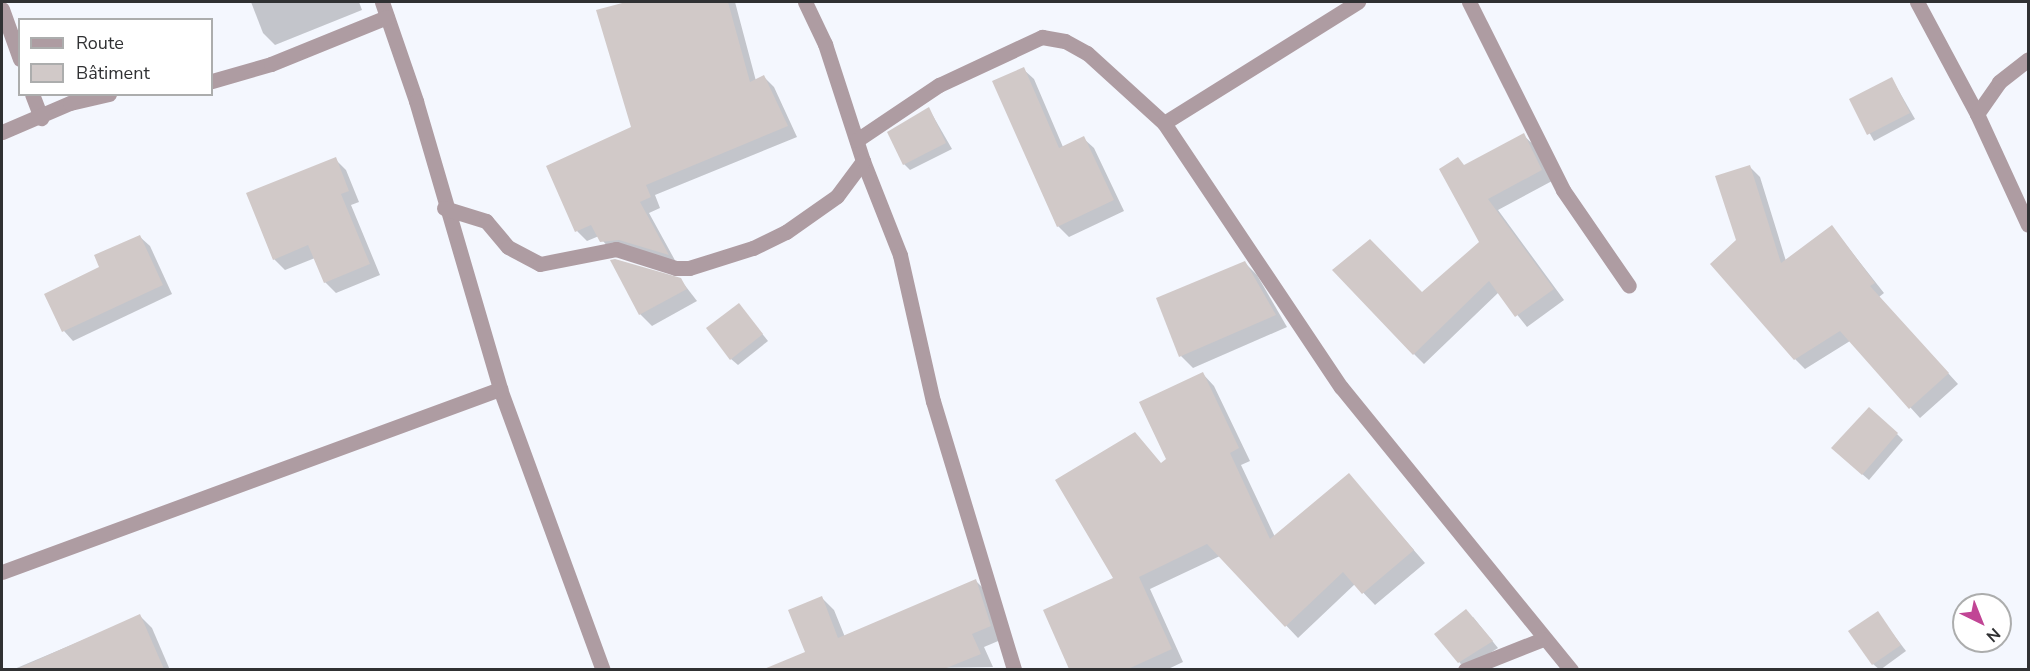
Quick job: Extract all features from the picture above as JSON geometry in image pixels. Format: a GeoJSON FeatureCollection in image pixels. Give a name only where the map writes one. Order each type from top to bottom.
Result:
{"type":"FeatureCollection","features":[{"type":"Feature","properties":{"kind":"street"},"geometry":{"type":"LineString","coordinates":[[382,2],[416,101],[444,208],[500,390],[603,669]]}},
{"type":"Feature","properties":{"kind":"street"},"geometry":{"type":"LineString","coordinates":[[806,2],[825,44],[862,161],[900,255],[933,401],[1014,669]]}},
{"type":"Feature","properties":{"kind":"street"},"geometry":{"type":"LineString","coordinates":[[1164,123],[1358,2]]}},
{"type":"Feature","properties":{"kind":"street"},"geometry":{"type":"LineString","coordinates":[[1469,2],[1563,190],[1629,286]]}},
{"type":"Feature","properties":{"kind":"street"},"geometry":{"type":"LineString","coordinates":[[1917,2],[1977,114],[2028,225]]}},
{"type":"Feature","properties":{"kind":"street"},"geometry":{"type":"LineString","coordinates":[[2,9],[18,53]]}},
{"type":"Feature","properties":{"kind":"street"},"geometry":{"type":"LineString","coordinates":[[213,81],[271,64],[387,17]]}},
{"type":"Feature","properties":{"kind":"street"},"geometry":{"type":"LineString","coordinates":[[857,140],[939,85],[1042,38],[1065,41],[1087,53],[1164,123],[1341,387],[1543,639],[1571,669]]}},
{"type":"Feature","properties":{"kind":"street"},"geometry":{"type":"LineString","coordinates":[[1977,114],[1999,82],[2028,59]]}},
{"type":"Feature","properties":{"kind":"street"},"geometry":{"type":"LineString","coordinates":[[33,96],[41,118]]}},
{"type":"Feature","properties":{"kind":"street"},"geometry":{"type":"LineString","coordinates":[[2,132],[41,118],[70,103],[100,96]]}},
{"type":"Feature","properties":{"kind":"street"},"geometry":{"type":"LineString","coordinates":[[444,208],[486,221],[508,247],[540,264],[616,249],[676,268],[689,268],[753,248],[786,232],[837,196],[862,161]]}},
{"type":"Feature","properties":{"kind":"street"},"geometry":{"type":"LineString","coordinates":[[2,572],[500,390]]}},
{"type":"Feature","properties":{"kind":"street"},"geometry":{"type":"LineString","coordinates":[[1466,669],[1543,639]]}},
{"type":"Feature","properties":{"kind":"building"},"geometry":{"type":"Polygon","coordinates":[[[626,2],[728,2],[750,82],[764,75],[788,126],[646,185],[651,197],[640,202],[669,255],[619,240],[600,242],[591,225],[575,232],[546,166],[631,127],[596,10],[626,2]]]}},
{"type":"Feature","properties":{"kind":"building"},"geometry":{"type":"Polygon","coordinates":[[[1024,67],[1059,148],[1084,136],[1114,200],[1057,227],[992,81],[1024,67]]]}},
{"type":"Feature","properties":{"kind":"building"},"geometry":{"type":"Polygon","coordinates":[[[1892,77],[1910,113],[1867,135],[1849,99],[1892,77]]]}},
{"type":"Feature","properties":{"kind":"building"},"geometry":{"type":"Polygon","coordinates":[[[929,107],[946,143],[903,165],[887,132],[929,107]]]}},
{"type":"Feature","properties":{"kind":"building"},"geometry":{"type":"Polygon","coordinates":[[[1524,133],[1542,170],[1488,199],[1554,289],[1515,317],[1489,281],[1413,355],[1332,270],[1370,239],[1422,292],[1479,242],[1439,169],[1458,157],[1464,165],[1524,133]]]}},
{"type":"Feature","properties":{"kind":"building"},"geometry":{"type":"Polygon","coordinates":[[[336,157],[349,191],[341,194],[370,264],[324,283],[308,245],[273,260],[246,193],[336,157]]]}},
{"type":"Feature","properties":{"kind":"building"},"geometry":{"type":"Polygon","coordinates":[[[1750,165],[1781,263],[1832,225],[1875,283],[1870,286],[1949,373],[1909,409],[1840,331],[1794,360],[1710,264],[1736,240],[1715,176],[1750,165]]]}},
{"type":"Feature","properties":{"kind":"building"},"geometry":{"type":"Polygon","coordinates":[[[140,235],[163,285],[62,332],[44,294],[99,267],[94,255],[140,235]]]}},
{"type":"Feature","properties":{"kind":"building"},"geometry":{"type":"Polygon","coordinates":[[[615,259],[681,278],[687,289],[639,315],[610,260],[615,259]]]}},
{"type":"Feature","properties":{"kind":"building"},"geometry":{"type":"Polygon","coordinates":[[[1245,261],[1276,315],[1179,357],[1156,298],[1245,261]]]}},
{"type":"Feature","properties":{"kind":"building"},"geometry":{"type":"Polygon","coordinates":[[[739,303],[763,334],[730,360],[706,328],[739,303]]]}},
{"type":"Feature","properties":{"kind":"building"},"geometry":{"type":"Polygon","coordinates":[[[1203,372],[1239,448],[1230,453],[1270,539],[1349,473],[1414,550],[1362,594],[1343,572],[1285,627],[1207,544],[1139,577],[1172,649],[1128,669],[1069,669],[1043,610],[1113,578],[1055,480],[1135,432],[1161,463],[1166,459],[1139,402],[1203,372]]]}},
{"type":"Feature","properties":{"kind":"building"},"geometry":{"type":"Polygon","coordinates":[[[1869,407],[1898,433],[1862,475],[1831,448],[1869,407]]]}},
{"type":"Feature","properties":{"kind":"building"},"geometry":{"type":"Polygon","coordinates":[[[976,579],[991,626],[972,634],[981,654],[944,669],[764,669],[805,652],[788,610],[822,596],[838,638],[976,579]]]}},
{"type":"Feature","properties":{"kind":"building"},"geometry":{"type":"Polygon","coordinates":[[[1466,609],[1493,641],[1458,663],[1434,634],[1466,609]]]}},
{"type":"Feature","properties":{"kind":"building"},"geometry":{"type":"Polygon","coordinates":[[[1878,611],[1901,645],[1872,665],[1848,631],[1878,611]]]}},
{"type":"Feature","properties":{"kind":"building"},"geometry":{"type":"Polygon","coordinates":[[[140,614],[164,669],[17,669],[140,614]]]}}]}
